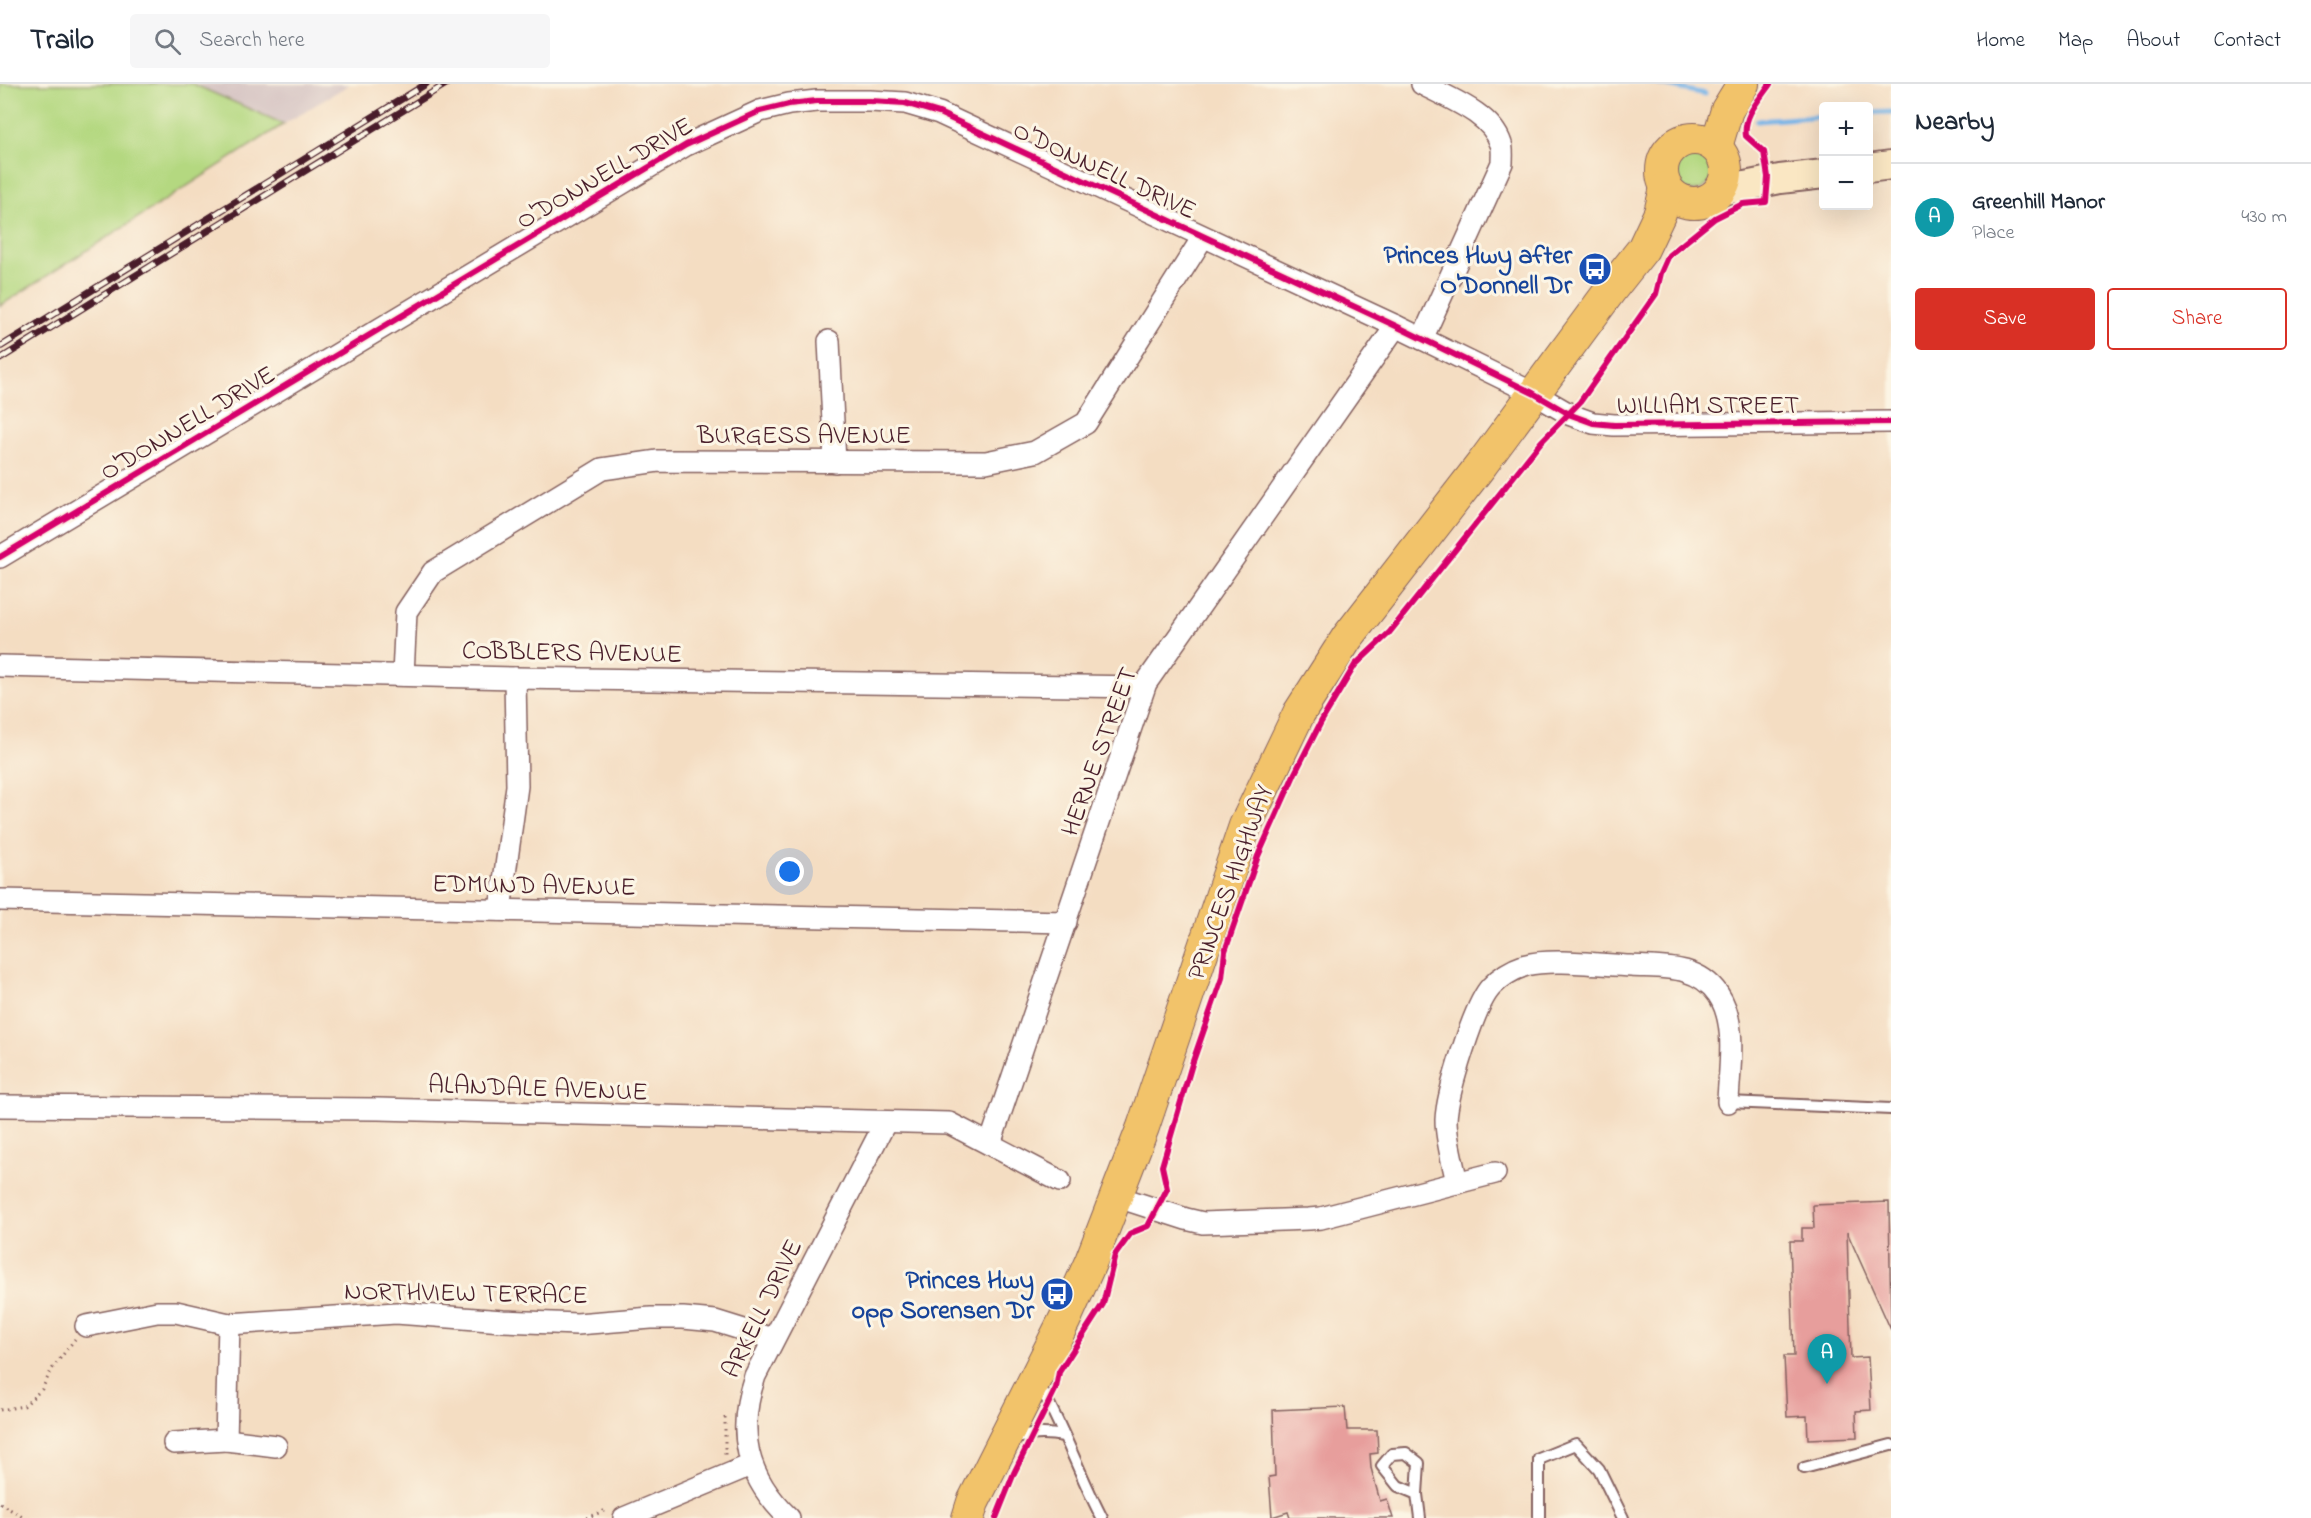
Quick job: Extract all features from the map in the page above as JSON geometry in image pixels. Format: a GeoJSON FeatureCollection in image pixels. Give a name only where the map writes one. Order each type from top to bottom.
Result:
{"type":"FeatureCollection","features":[{"type":"Feature","properties":{"kind":"main road","name":"PRINCES HIGHWAY"},"geometry":{"type":"LineString","coordinates":[[1643,249],[1650,245],[1711,170],[1727,110],[1743,84]]}},
{"type":"Feature","properties":{"kind":"main road","name":"PRINCES HIGHWAY"},"geometry":{"type":"LineString","coordinates":[[968,1518],[973,1502],[1065,1319],[1118,1197],[1245,826],[1299,713],[1347,638],[1482,464],[1643,249],[1660,213],[1666,188],[1662,165],[1669,151],[1681,141],[1711,170]]}},
{"type":"Feature","properties":{"kind":"main road"},"geometry":{"type":"LineString","coordinates":[[1666,188],[1678,200],[1711,170]]}},
{"type":"Feature","properties":{"kind":"street"},"geometry":{"type":"LineString","coordinates":[[1422,84],[1476,114],[1490,126],[1501,144],[1502,163],[1422,339]]}},
{"type":"Feature","properties":{"kind":"street","name":"O'DONNELL DRIVE"},"geometry":{"type":"LineString","coordinates":[[0,557],[686,145],[760,111],[817,101],[905,103],[939,113],[1396,326],[1533,393]]}},
{"type":"Feature","properties":{"kind":"street"},"geometry":{"type":"LineString","coordinates":[[1873,167],[1891,165]]}},
{"type":"Feature","properties":{"kind":"street"},"geometry":{"type":"LineString","coordinates":[[1711,170],[1780,179],[1819,175]]}},
{"type":"Feature","properties":{"kind":"street","name":"BURGESS AVENUE"},"geometry":{"type":"LineString","coordinates":[[403,675],[406,612],[433,572],[602,470],[658,460],[986,462],[1035,452],[1086,423],[1203,237]]}},
{"type":"Feature","properties":{"kind":"street","name":"HERNE STREET"},"geometry":{"type":"LineString","coordinates":[[990,1144],[1144,687],[1396,326]]}},
{"type":"Feature","properties":{"kind":"street"},"geometry":{"type":"LineString","coordinates":[[829,341],[835,462]]}},
{"type":"Feature","properties":{"kind":"street","name":"WILLIAM STREET"},"geometry":{"type":"LineString","coordinates":[[1533,393],[1571,415],[1593,423],[1891,422]]}},
{"type":"Feature","properties":{"kind":"street","name":"COBBLERS AVENUE"},"geometry":{"type":"LineString","coordinates":[[0,666],[515,678],[1144,687]]}},
{"type":"Feature","properties":{"kind":"street"},"geometry":{"type":"LineString","coordinates":[[500,910],[517,786],[515,678]]}},
{"type":"Feature","properties":{"kind":"street","name":"EDMUND AVENUE"},"geometry":{"type":"LineString","coordinates":[[0,900],[1066,922]]}},
{"type":"Feature","properties":{"kind":"street"},"geometry":{"type":"LineString","coordinates":[[1458,1182],[1446,1123],[1447,1105],[1471,1029],[1484,997],[1492,986],[1515,969],[1528,965],[1565,963],[1684,969],[1703,980],[1718,995],[1729,1019],[1728,1102]]}},
{"type":"Feature","properties":{"kind":"street","name":"ALANDALE AVENUE"},"geometry":{"type":"LineString","coordinates":[[0,1106],[378,1109],[949,1123],[1060,1181]]}},
{"type":"Feature","properties":{"kind":"street","name":"ARKELL DRIVE"},"geometry":{"type":"LineString","coordinates":[[789,1518],[772,1502],[751,1465],[745,1425],[747,1400],[755,1376],[773,1339],[885,1123]]}},
{"type":"Feature","properties":{"kind":"street"},"geometry":{"type":"LineString","coordinates":[[1118,1197],[1186,1220],[1219,1224],[1321,1218],[1495,1173]]}},
{"type":"Feature","properties":{"kind":"street","name":"NORTHVIEW TERRACE"},"geometry":{"type":"LineString","coordinates":[[86,1326],[157,1312],[176,1312],[229,1323],[396,1313],[577,1324],[651,1318],[683,1318],[715,1322],[773,1339]]}},
{"type":"Feature","properties":{"kind":"street"},"geometry":{"type":"LineString","coordinates":[[226,1440],[229,1323]]}},
{"type":"Feature","properties":{"kind":"street"},"geometry":{"type":"LineString","coordinates":[[174,1443],[226,1440],[276,1446]]}},
{"type":"Feature","properties":{"kind":"street"},"geometry":{"type":"LineString","coordinates":[[624,1518],[751,1465]]}},
{"type":"Feature","properties":{"kind":"lane"},"geometry":{"type":"LineString","coordinates":[[1728,1102],[1891,1109]]}},
{"type":"Feature","properties":{"kind":"lane"},"geometry":{"type":"LineString","coordinates":[[1034,1378],[1048,1401],[1102,1518]]}},
{"type":"Feature","properties":{"kind":"lane"},"geometry":{"type":"LineString","coordinates":[[1002,1444],[1032,1434],[1047,1433],[1064,1436]]}},
{"type":"Feature","properties":{"kind":"lane"},"geometry":{"type":"LineString","coordinates":[[1539,1518],[1539,1459],[1576,1444],[1599,1469],[1623,1518]]}},
{"type":"Feature","properties":{"kind":"lane"},"geometry":{"type":"LineString","coordinates":[[1804,1468],[1891,1445]]}},
{"type":"Feature","properties":{"kind":"lane"},"geometry":{"type":"LineString","coordinates":[[1417,1494],[1420,1518]]}},
{"type":"Feature","properties":{"kind":"path"},"geometry":{"type":"LineString","coordinates":[[0,1410],[24,1406],[42,1389],[63,1353],[86,1326]]}},
{"type":"Feature","properties":{"kind":"path"},"geometry":{"type":"LineString","coordinates":[[0,1503],[24,1518]]}},
{"type":"Feature","properties":{"kind":"shaded area"},"geometry":{"type":"Polygon","coordinates":[[[193,84],[350,84],[284,124],[193,84]]]}},
{"type":"Feature","properties":{"kind":"green space"},"geometry":{"type":"Polygon","coordinates":[[[0,84],[193,84],[284,124],[0,306],[0,84]]]}},
{"type":"Feature","properties":{"kind":"green space"},"geometry":{"type":"Polygon","coordinates":[[[1693,151],[1707,157],[1713,171],[1707,185],[1693,191],[1679,185],[1673,171],[1679,157],[1693,151]]]}},
{"type":"Feature","properties":{"kind":"building"},"geometry":{"type":"Polygon","coordinates":[[[1889,1202],[1891,1330],[1847,1232],[1851,1358],[1868,1357],[1871,1410],[1856,1411],[1857,1437],[1808,1439],[1807,1416],[1787,1417],[1784,1356],[1794,1356],[1790,1241],[1802,1241],[1802,1228],[1814,1228],[1813,1205],[1889,1202]]]}},
{"type":"Feature","properties":{"kind":"building"},"geometry":{"type":"Polygon","coordinates":[[[1345,1407],[1347,1430],[1377,1430],[1378,1453],[1370,1454],[1371,1468],[1380,1501],[1387,1499],[1393,1518],[1290,1518],[1288,1512],[1272,1517],[1269,1477],[1275,1476],[1273,1410],[1345,1407]]]}},
{"type":"Feature","properties":{"kind":"waterway"},"geometry":{"type":"LineString","coordinates":[[1659,84],[1705,94]]}},
{"type":"Feature","properties":{"kind":"waterway"},"geometry":{"type":"LineString","coordinates":[[1873,113],[1891,112]]}},
{"type":"Feature","properties":{"kind":"waterway"},"geometry":{"type":"LineString","coordinates":[[1757,121],[1819,116]]}},
{"type":"Feature","properties":{"kind":"railway"},"geometry":{"type":"LineString","coordinates":[[0,347],[426,84]]}},
{"type":"Feature","properties":{"kind":"railway"},"geometry":{"type":"LineString","coordinates":[[0,359],[446,84]]}},
{"type":"Feature","properties":{"kind":"cycle path"},"geometry":{"type":"LineString","coordinates":[[996,1518],[1014,1473],[1056,1388],[1059,1372],[1103,1304],[1115,1255],[1131,1233],[1148,1226],[1167,1189],[1162,1166],[1192,1064],[1222,978],[1225,951],[1258,856],[1295,773],[1321,722],[1355,665],[1389,633],[1541,442],[1580,402],[1656,294],[1661,273],[1669,255],[1715,218],[1743,204],[1766,202],[1768,177],[1764,152],[1746,136],[1746,129],[1749,115],[1770,84]]}},
{"type":"Feature","properties":{"kind":"cycle path"},"geometry":{"type":"LineString","coordinates":[[0,557],[686,145],[760,111],[789,104],[817,101],[905,103],[939,113],[1396,326],[1533,393],[1571,415],[1593,423],[1614,425],[1891,422]]}},
{"type":"Feature","properties":{"kind":"place","name":"Princes Hwy after O'Donnell Dr"},"geometry":{"type":"Point","coordinates":[1595,269]}},
{"type":"Feature","properties":{"kind":"place","name":"Princes Hwy opp Sorensen Dr"},"geometry":{"type":"Point","coordinates":[1057,1294]}},
{"type":"Feature","properties":{"kind":"place","name":"Greenhill Manor"},"geometry":{"type":"Point","coordinates":[1827,1384]}}]}
